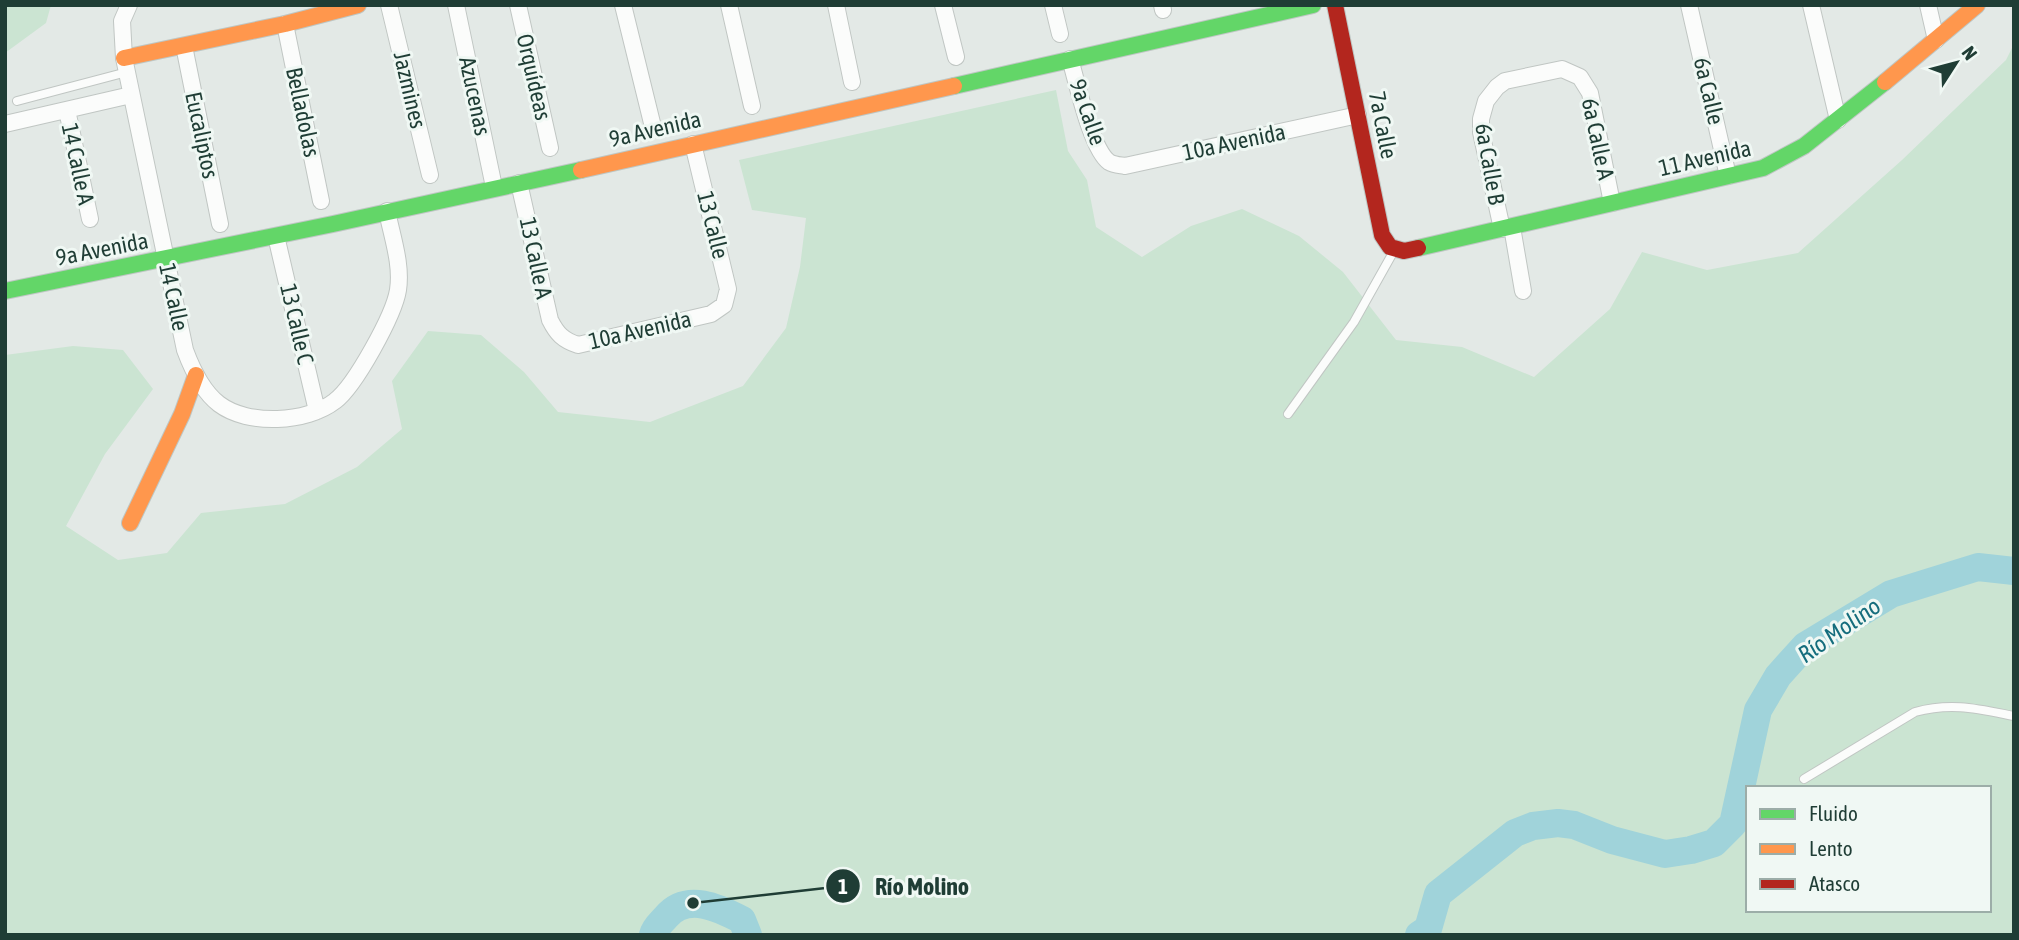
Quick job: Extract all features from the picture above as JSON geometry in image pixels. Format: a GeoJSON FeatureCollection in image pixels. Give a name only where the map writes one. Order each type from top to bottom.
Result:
{"type":"FeatureCollection","features":[{"type":"Feature","properties":{"kind":"street","name":"14 Calle"},"geometry":{"type":"LineString","coordinates":[[129,5],[122,21],[125,65],[185,350],[196,375],[219,403],[230,410],[288,420],[317,411]]}},
{"type":"Feature","properties":{"kind":"street"},"geometry":{"type":"LineString","coordinates":[[125,65],[184,46],[358,5]]}},
{"type":"Feature","properties":{"kind":"street","name":"Jazmines"},"geometry":{"type":"LineString","coordinates":[[390,5],[430,175]]}},
{"type":"Feature","properties":{"kind":"street","name":"Azucenas"},"geometry":{"type":"LineString","coordinates":[[456,5],[494,187]]}},
{"type":"Feature","properties":{"kind":"street","name":"Orquídeas"},"geometry":{"type":"LineString","coordinates":[[518,5],[550,148]]}},
{"type":"Feature","properties":{"kind":"street"},"geometry":{"type":"LineString","coordinates":[[623,5],[653,127]]}},
{"type":"Feature","properties":{"kind":"street"},"geometry":{"type":"LineString","coordinates":[[729,5],[752,106]]}},
{"type":"Feature","properties":{"kind":"street"},"geometry":{"type":"LineString","coordinates":[[836,5],[852,82]]}},
{"type":"Feature","properties":{"kind":"street"},"geometry":{"type":"LineString","coordinates":[[943,5],[956,57]]}},
{"type":"Feature","properties":{"kind":"street"},"geometry":{"type":"LineString","coordinates":[[1053,5],[1059,34]]}},
{"type":"Feature","properties":{"kind":"street","name":"9a Avenida"},"geometry":{"type":"LineString","coordinates":[[5,291],[166,260],[519,183],[1313,5]]}},
{"type":"Feature","properties":{"kind":"street","name":"7a Calle"},"geometry":{"type":"LineString","coordinates":[[1335,5],[1382,235],[1387,244],[1395,250]]}},
{"type":"Feature","properties":{"kind":"street","name":"6a Calle"},"geometry":{"type":"LineString","coordinates":[[1689,5],[1728,176]]}},
{"type":"Feature","properties":{"kind":"street"},"geometry":{"type":"LineString","coordinates":[[1811,5],[1838,120]]}},
{"type":"Feature","properties":{"kind":"street"},"geometry":{"type":"LineString","coordinates":[[1928,5],[1936,40]]}},
{"type":"Feature","properties":{"kind":"street","name":"11 Avenida"},"geometry":{"type":"LineString","coordinates":[[1395,250],[1409,251],[1763,168],[1787,158],[1838,120],[1977,5]]}},
{"type":"Feature","properties":{"kind":"street","name":"Belladolas"},"geometry":{"type":"LineString","coordinates":[[285,24],[321,201]]}},
{"type":"Feature","properties":{"kind":"street","name":"Eucaliptos"},"geometry":{"type":"LineString","coordinates":[[184,46],[220,224]]}},
{"type":"Feature","properties":{"kind":"street","name":"9a Calle"},"geometry":{"type":"LineString","coordinates":[[1070,59],[1096,146],[1110,162]]}},
{"type":"Feature","properties":{"kind":"street","name":"6a Calle A"},"geometry":{"type":"LineString","coordinates":[[1486,101],[1505,81],[1562,69],[1580,78],[1590,93],[1612,203]]}},
{"type":"Feature","properties":{"kind":"street"},"geometry":{"type":"LineString","coordinates":[[5,124],[131,95]]}},
{"type":"Feature","properties":{"kind":"street","name":"6a Calle B"},"geometry":{"type":"LineString","coordinates":[[1486,101],[1480,120],[1481,132],[1523,291]]}},
{"type":"Feature","properties":{"kind":"street","name":"14 Calle A"},"geometry":{"type":"LineString","coordinates":[[67,110],[90,219]]}},
{"type":"Feature","properties":{"kind":"street","name":"10a Avenida"},"geometry":{"type":"LineString","coordinates":[[1110,162],[1125,166],[1359,115]]}},
{"type":"Feature","properties":{"kind":"street","name":"13 Calle"},"geometry":{"type":"LineString","coordinates":[[693,144],[728,289],[724,305]]}},
{"type":"Feature","properties":{"kind":"street","name":"13 Calle A"},"geometry":{"type":"LineString","coordinates":[[519,183],[546,306],[556,333]]}},
{"type":"Feature","properties":{"kind":"street"},"geometry":{"type":"LineString","coordinates":[[317,411],[337,400],[343,393],[377,341],[394,306],[399,271],[387,211]]}},
{"type":"Feature","properties":{"kind":"street","name":"13 Calle C"},"geometry":{"type":"LineString","coordinates":[[276,236],[317,411]]}},
{"type":"Feature","properties":{"kind":"street","name":"10a Avenida"},"geometry":{"type":"LineString","coordinates":[[556,333],[566,341],[578,345],[711,314],[724,305]]}},
{"type":"Feature","properties":{"kind":"street"},"geometry":{"type":"LineString","coordinates":[[130,523],[182,414],[196,375]]}},
{"type":"Feature","properties":{"kind":"lane"},"geometry":{"type":"LineString","coordinates":[[17,101],[125,65]]}},
{"type":"Feature","properties":{"kind":"lane"},"geometry":{"type":"LineString","coordinates":[[1288,414],[1353,322],[1395,250]]}},
{"type":"Feature","properties":{"kind":"lane"},"geometry":{"type":"LineString","coordinates":[[1804,779],[1915,712],[1936,706],[1957,706],[2014,716]]}},
{"type":"Feature","properties":{"kind":"green space"},"geometry":{"type":"Polygon","coordinates":[[[5,5],[51,5],[46,23],[5,53],[5,5]]]}},
{"type":"Feature","properties":{"kind":"green space"},"geometry":{"type":"Polygon","coordinates":[[[2014,44],[2014,935],[5,935],[5,355],[73,346],[123,350],[153,389],[105,454],[66,526],[118,560],[167,553],[201,513],[285,504],[357,467],[402,429],[392,381],[428,331],[481,335],[524,372],[558,412],[650,422],[743,386],[786,328],[800,267],[806,218],[752,210],[739,160],[1056,90],[1068,151],[1087,180],[1096,227],[1142,257],[1191,226],[1242,209],[1299,236],[1343,272],[1396,340],[1462,347],[1534,377],[1610,309],[1642,252],[1707,270],[1798,253],[1902,160],[2006,60],[2014,44]]]}},
{"type":"Feature","properties":{"kind":"waterway","name":"Río Molino"},"geometry":{"type":"LineString","coordinates":[[1419,935],[1428,929],[1438,894],[1515,833],[1533,826],[1558,823],[1574,825],[1612,840],[1665,854],[1714,843],[1733,824],[1758,710],[1778,676],[1805,646],[1891,594],[1978,567],[2014,571]]}},
{"type":"Feature","properties":{"kind":"waterway","name":"Río Molino"},"geometry":{"type":"LineString","coordinates":[[653,935],[658,925],[674,909],[693,904],[713,907],[742,920],[748,935]]}},
{"type":"Feature","properties":{"kind":"traffic: fast"},"geometry":{"type":"LineString","coordinates":[[954,86],[1313,5]]}},
{"type":"Feature","properties":{"kind":"traffic: fast"},"geometry":{"type":"LineString","coordinates":[[1418,248],[1763,168],[1804,146],[1885,82]]}},
{"type":"Feature","properties":{"kind":"traffic: fast"},"geometry":{"type":"LineString","coordinates":[[5,291],[581,170]]}},
{"type":"Feature","properties":{"kind":"traffic: slow"},"geometry":{"type":"LineString","coordinates":[[124,58],[285,24],[358,5]]}},
{"type":"Feature","properties":{"kind":"traffic: slow"},"geometry":{"type":"LineString","coordinates":[[1885,82],[1977,5]]}},
{"type":"Feature","properties":{"kind":"traffic: slow"},"geometry":{"type":"LineString","coordinates":[[581,170],[954,86]]}},
{"type":"Feature","properties":{"kind":"traffic: slow"},"geometry":{"type":"LineString","coordinates":[[130,523],[182,414],[196,375]]}},
{"type":"Feature","properties":{"kind":"traffic: jam"},"geometry":{"type":"LineString","coordinates":[[1335,5],[1382,235],[1390,247],[1404,251],[1418,248]]}},
{"type":"Feature","properties":{"kind":"place","name":"Río Molino"},"geometry":{"type":"Point","coordinates":[693,903]}}]}
